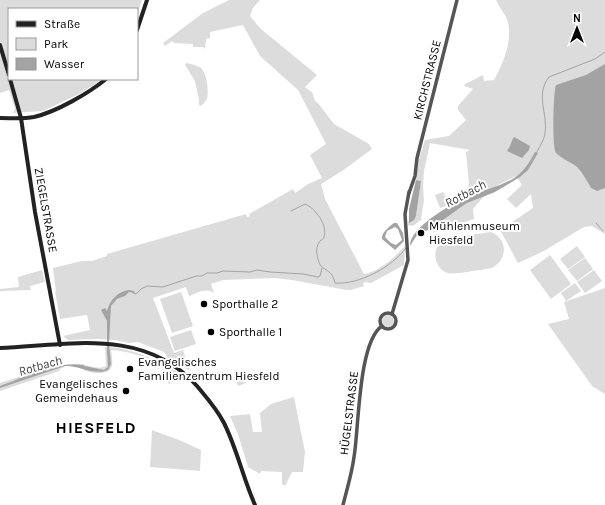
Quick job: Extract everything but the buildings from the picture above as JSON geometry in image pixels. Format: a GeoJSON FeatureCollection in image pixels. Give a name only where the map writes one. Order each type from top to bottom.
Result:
{"type":"FeatureCollection","features":[{"type":"Feature","properties":{"kind":"main road"},"geometry":{"type":"LineString","coordinates":[[138,27],[147,0]]}},
{"type":"Feature","properties":{"kind":"main road"},"geometry":{"type":"LineString","coordinates":[[0,45],[8,72]]}},
{"type":"Feature","properties":{"kind":"main road","name":"ZIEGELSTRASSE"},"geometry":{"type":"LineString","coordinates":[[10,80],[21,118],[35,212],[60,345]]}},
{"type":"Feature","properties":{"kind":"main road"},"geometry":{"type":"LineString","coordinates":[[0,118],[33,117],[50,112],[91,90],[105,80]]}},
{"type":"Feature","properties":{"kind":"main road"},"geometry":{"type":"LineString","coordinates":[[0,348],[113,344],[140,350],[173,366],[191,380],[211,403],[224,422],[255,505]]}},
{"type":"Feature","properties":{"kind":"street","name":"KIRCHSTRASSE"},"geometry":{"type":"LineString","coordinates":[[392,314],[408,260],[405,214],[408,193],[415,176],[416,164],[457,0]]}},
{"type":"Feature","properties":{"kind":"street"},"geometry":{"type":"LineString","coordinates":[[386,314],[392,314],[396,319],[395,325],[388,329],[382,326],[380,321],[382,316],[386,314]]}},
{"type":"Feature","properties":{"kind":"street","name":"HÜGELSTRASSE"},"geometry":{"type":"LineString","coordinates":[[343,505],[355,456],[360,389],[367,355],[378,330],[382,326]]}},
{"type":"Feature","properties":{"kind":"green space"},"geometry":{"type":"Polygon","coordinates":[[[0,0],[142,0],[138,12],[138,8],[8,8],[8,80],[101,80],[79,94],[43,111],[11,113],[14,112],[15,109],[9,90],[0,93],[0,0]]]}},
{"type":"Feature","properties":{"kind":"green space"},"geometry":{"type":"Polygon","coordinates":[[[229,0],[260,0],[253,8],[250,16],[261,29],[317,75],[305,87],[312,92],[315,101],[334,124],[369,144],[372,149],[321,184],[325,199],[364,274],[370,273],[381,267],[392,259],[405,246],[404,265],[371,283],[363,283],[364,286],[351,290],[275,278],[223,280],[211,284],[214,293],[211,291],[205,291],[189,296],[186,287],[153,298],[174,353],[183,350],[190,371],[168,358],[164,352],[138,342],[129,343],[98,339],[68,340],[63,336],[90,330],[87,315],[60,319],[53,268],[82,261],[92,261],[107,256],[107,254],[246,214],[247,217],[250,216],[249,214],[293,189],[295,193],[308,184],[322,178],[310,155],[326,144],[323,138],[298,90],[260,56],[243,25],[210,32],[210,38],[206,39],[205,49],[203,47],[193,47],[193,44],[174,43],[172,41],[165,46],[163,43],[203,13],[229,0]]]}},
{"type":"Feature","properties":{"kind":"green space"},"geometry":{"type":"Polygon","coordinates":[[[496,0],[605,0],[605,234],[592,226],[584,227],[542,252],[518,263],[500,230],[533,208],[531,194],[516,208],[507,199],[522,185],[516,176],[494,187],[470,195],[466,152],[470,150],[430,143],[424,171],[424,201],[422,219],[413,226],[408,225],[408,222],[416,216],[421,181],[416,180],[419,159],[425,140],[449,136],[466,120],[458,110],[458,106],[473,89],[464,86],[465,84],[483,75],[484,81],[494,80],[504,59],[508,44],[509,29],[506,17],[496,0]]]}},
{"type":"Feature","properties":{"kind":"green space"},"geometry":{"type":"Polygon","coordinates":[[[186,63],[201,68],[205,74],[208,87],[208,96],[201,106],[199,105],[195,81],[185,65],[186,63]]]}},
{"type":"Feature","properties":{"kind":"green space"},"geometry":{"type":"Polygon","coordinates":[[[443,192],[449,205],[440,208],[435,195],[443,192]]]}},
{"type":"Feature","properties":{"kind":"green space"},"geometry":{"type":"Polygon","coordinates":[[[485,195],[473,209],[474,219],[434,232],[431,229],[467,203],[485,195]]]}},
{"type":"Feature","properties":{"kind":"green space"},"geometry":{"type":"Polygon","coordinates":[[[491,232],[501,239],[504,249],[501,260],[492,268],[463,273],[448,273],[442,270],[439,266],[435,253],[441,243],[441,239],[491,232]]]}},
{"type":"Feature","properties":{"kind":"green space"},"geometry":{"type":"Polygon","coordinates":[[[577,246],[585,257],[568,269],[560,259],[577,246]]]}},
{"type":"Feature","properties":{"kind":"green space"},"geometry":{"type":"Polygon","coordinates":[[[550,255],[571,284],[551,299],[530,270],[550,255]]]}},
{"type":"Feature","properties":{"kind":"green space"},"geometry":{"type":"Polygon","coordinates":[[[585,258],[593,269],[577,281],[568,270],[585,258]]]}},
{"type":"Feature","properties":{"kind":"green space"},"geometry":{"type":"Polygon","coordinates":[[[42,270],[45,282],[30,286],[31,290],[0,291],[0,289],[19,287],[18,277],[42,270]]]}},
{"type":"Feature","properties":{"kind":"green space"},"geometry":{"type":"Polygon","coordinates":[[[594,270],[602,281],[585,293],[577,282],[594,270]]]}},
{"type":"Feature","properties":{"kind":"green space"},"geometry":{"type":"Polygon","coordinates":[[[575,283],[581,291],[566,301],[561,293],[575,283]]]}},
{"type":"Feature","properties":{"kind":"green space"},"geometry":{"type":"Polygon","coordinates":[[[605,288],[605,394],[592,386],[548,324],[569,319],[564,302],[605,288]]]}},
{"type":"Feature","properties":{"kind":"green space"},"geometry":{"type":"Polygon","coordinates":[[[181,292],[193,326],[172,333],[160,299],[181,292]]]}},
{"type":"Feature","properties":{"kind":"green space"},"geometry":{"type":"Polygon","coordinates":[[[388,315],[392,317],[394,321],[392,325],[388,327],[384,325],[382,321],[384,317],[388,315]]]}},
{"type":"Feature","properties":{"kind":"green space"},"geometry":{"type":"Polygon","coordinates":[[[191,330],[196,344],[175,351],[170,337],[191,330]]]}},
{"type":"Feature","properties":{"kind":"green space"},"geometry":{"type":"Polygon","coordinates":[[[105,347],[133,351],[177,372],[178,377],[169,384],[166,380],[169,379],[165,368],[163,369],[162,367],[157,369],[159,364],[136,354],[111,350],[112,366],[108,371],[104,373],[97,373],[84,370],[82,364],[97,368],[106,366],[105,347]]]}},
{"type":"Feature","properties":{"kind":"green space"},"geometry":{"type":"Polygon","coordinates":[[[63,363],[65,367],[61,368],[59,371],[0,391],[0,383],[63,363]]]}},
{"type":"Feature","properties":{"kind":"green space"},"geometry":{"type":"Polygon","coordinates":[[[242,370],[246,383],[238,386],[234,373],[242,370]]]}},
{"type":"Feature","properties":{"kind":"green space"},"geometry":{"type":"Polygon","coordinates":[[[294,397],[305,452],[303,472],[292,472],[285,486],[282,484],[282,472],[261,471],[260,474],[248,467],[238,434],[230,416],[250,414],[253,432],[262,432],[260,413],[271,404],[294,397]]]}},
{"type":"Feature","properties":{"kind":"green space"},"geometry":{"type":"Polygon","coordinates":[[[152,430],[201,450],[200,471],[150,467],[152,430]]]}},
{"type":"Feature","properties":{"kind":"water"},"geometry":{"type":"Polygon","coordinates":[[[605,64],[605,188],[597,191],[591,188],[577,167],[556,153],[553,131],[554,98],[556,85],[586,75],[605,64]]]}},
{"type":"Feature","properties":{"kind":"water"},"geometry":{"type":"Polygon","coordinates":[[[514,137],[530,146],[529,150],[522,158],[507,151],[514,137]]]}},
{"type":"Feature","properties":{"kind":"water"},"geometry":{"type":"Polygon","coordinates":[[[535,152],[538,153],[528,170],[520,177],[495,192],[467,203],[429,230],[419,232],[410,246],[417,231],[434,216],[464,198],[500,185],[517,176],[528,165],[535,152]]]}},
{"type":"Feature","properties":{"kind":"water"},"geometry":{"type":"Polygon","coordinates":[[[416,180],[421,181],[416,216],[414,220],[409,223],[409,209],[416,180]]]}},
{"type":"Feature","properties":{"kind":"water"},"geometry":{"type":"Polygon","coordinates":[[[394,223],[397,223],[403,233],[404,241],[395,250],[382,239],[384,232],[394,223]],[[395,227],[387,231],[385,237],[391,243],[396,245],[402,240],[398,229],[395,227]]]}},
{"type":"Feature","properties":{"kind":"water"},"geometry":{"type":"Polygon","coordinates":[[[129,290],[134,291],[135,293],[129,292],[125,296],[117,299],[111,306],[109,344],[111,364],[108,370],[97,372],[65,366],[0,388],[0,386],[31,374],[63,365],[84,365],[104,370],[108,367],[107,321],[101,310],[105,308],[107,311],[110,303],[115,297],[129,290]]]}},
{"type":"Feature","properties":{"kind":"waterway","name":"Rotbach"},"geometry":{"type":"LineString","coordinates":[[536,154],[543,141],[545,133],[542,97],[545,84],[549,77],[595,59],[605,52]]}},
{"type":"Feature","properties":{"kind":"waterway","name":"Rotbach"},"geometry":{"type":"LineString","coordinates":[[291,211],[305,204],[313,209],[320,218],[325,232],[324,238],[318,245],[317,257],[321,266],[331,274],[335,283],[344,283],[364,278],[384,268],[406,248]]}},
{"type":"Feature","properties":{"kind":"waterway"},"geometry":{"type":"LineString","coordinates":[[596,223],[603,231]]}},
{"type":"Feature","properties":{"kind":"waterway"},"geometry":{"type":"LineString","coordinates":[[133,293],[136,294],[147,286],[163,287],[196,276],[202,276],[207,273],[217,273],[223,271],[250,272],[257,270],[303,274],[318,277],[320,276],[322,268]]}},
{"type":"Feature","properties":{"kind":"place","name":"Mühlenmuseum Hiesfeld"},"geometry":{"type":"Point","coordinates":[421,233]}},
{"type":"Feature","properties":{"kind":"place","name":"Sporthalle 2"},"geometry":{"type":"Point","coordinates":[204,304]}},
{"type":"Feature","properties":{"kind":"place","name":"Sporthalle 1"},"geometry":{"type":"Point","coordinates":[211,332]}},
{"type":"Feature","properties":{"kind":"place","name":"Evangelisches Familienzentrum Hiesfeld"},"geometry":{"type":"Point","coordinates":[130,369]}},
{"type":"Feature","properties":{"kind":"place","name":"Evangelisches Gemeindehaus"},"geometry":{"type":"Point","coordinates":[126,391]}},
{"type":"Feature","properties":{"kind":"district","name":"HIESFELD"},"geometry":{"type":"Point","coordinates":[96,427]}}]}
